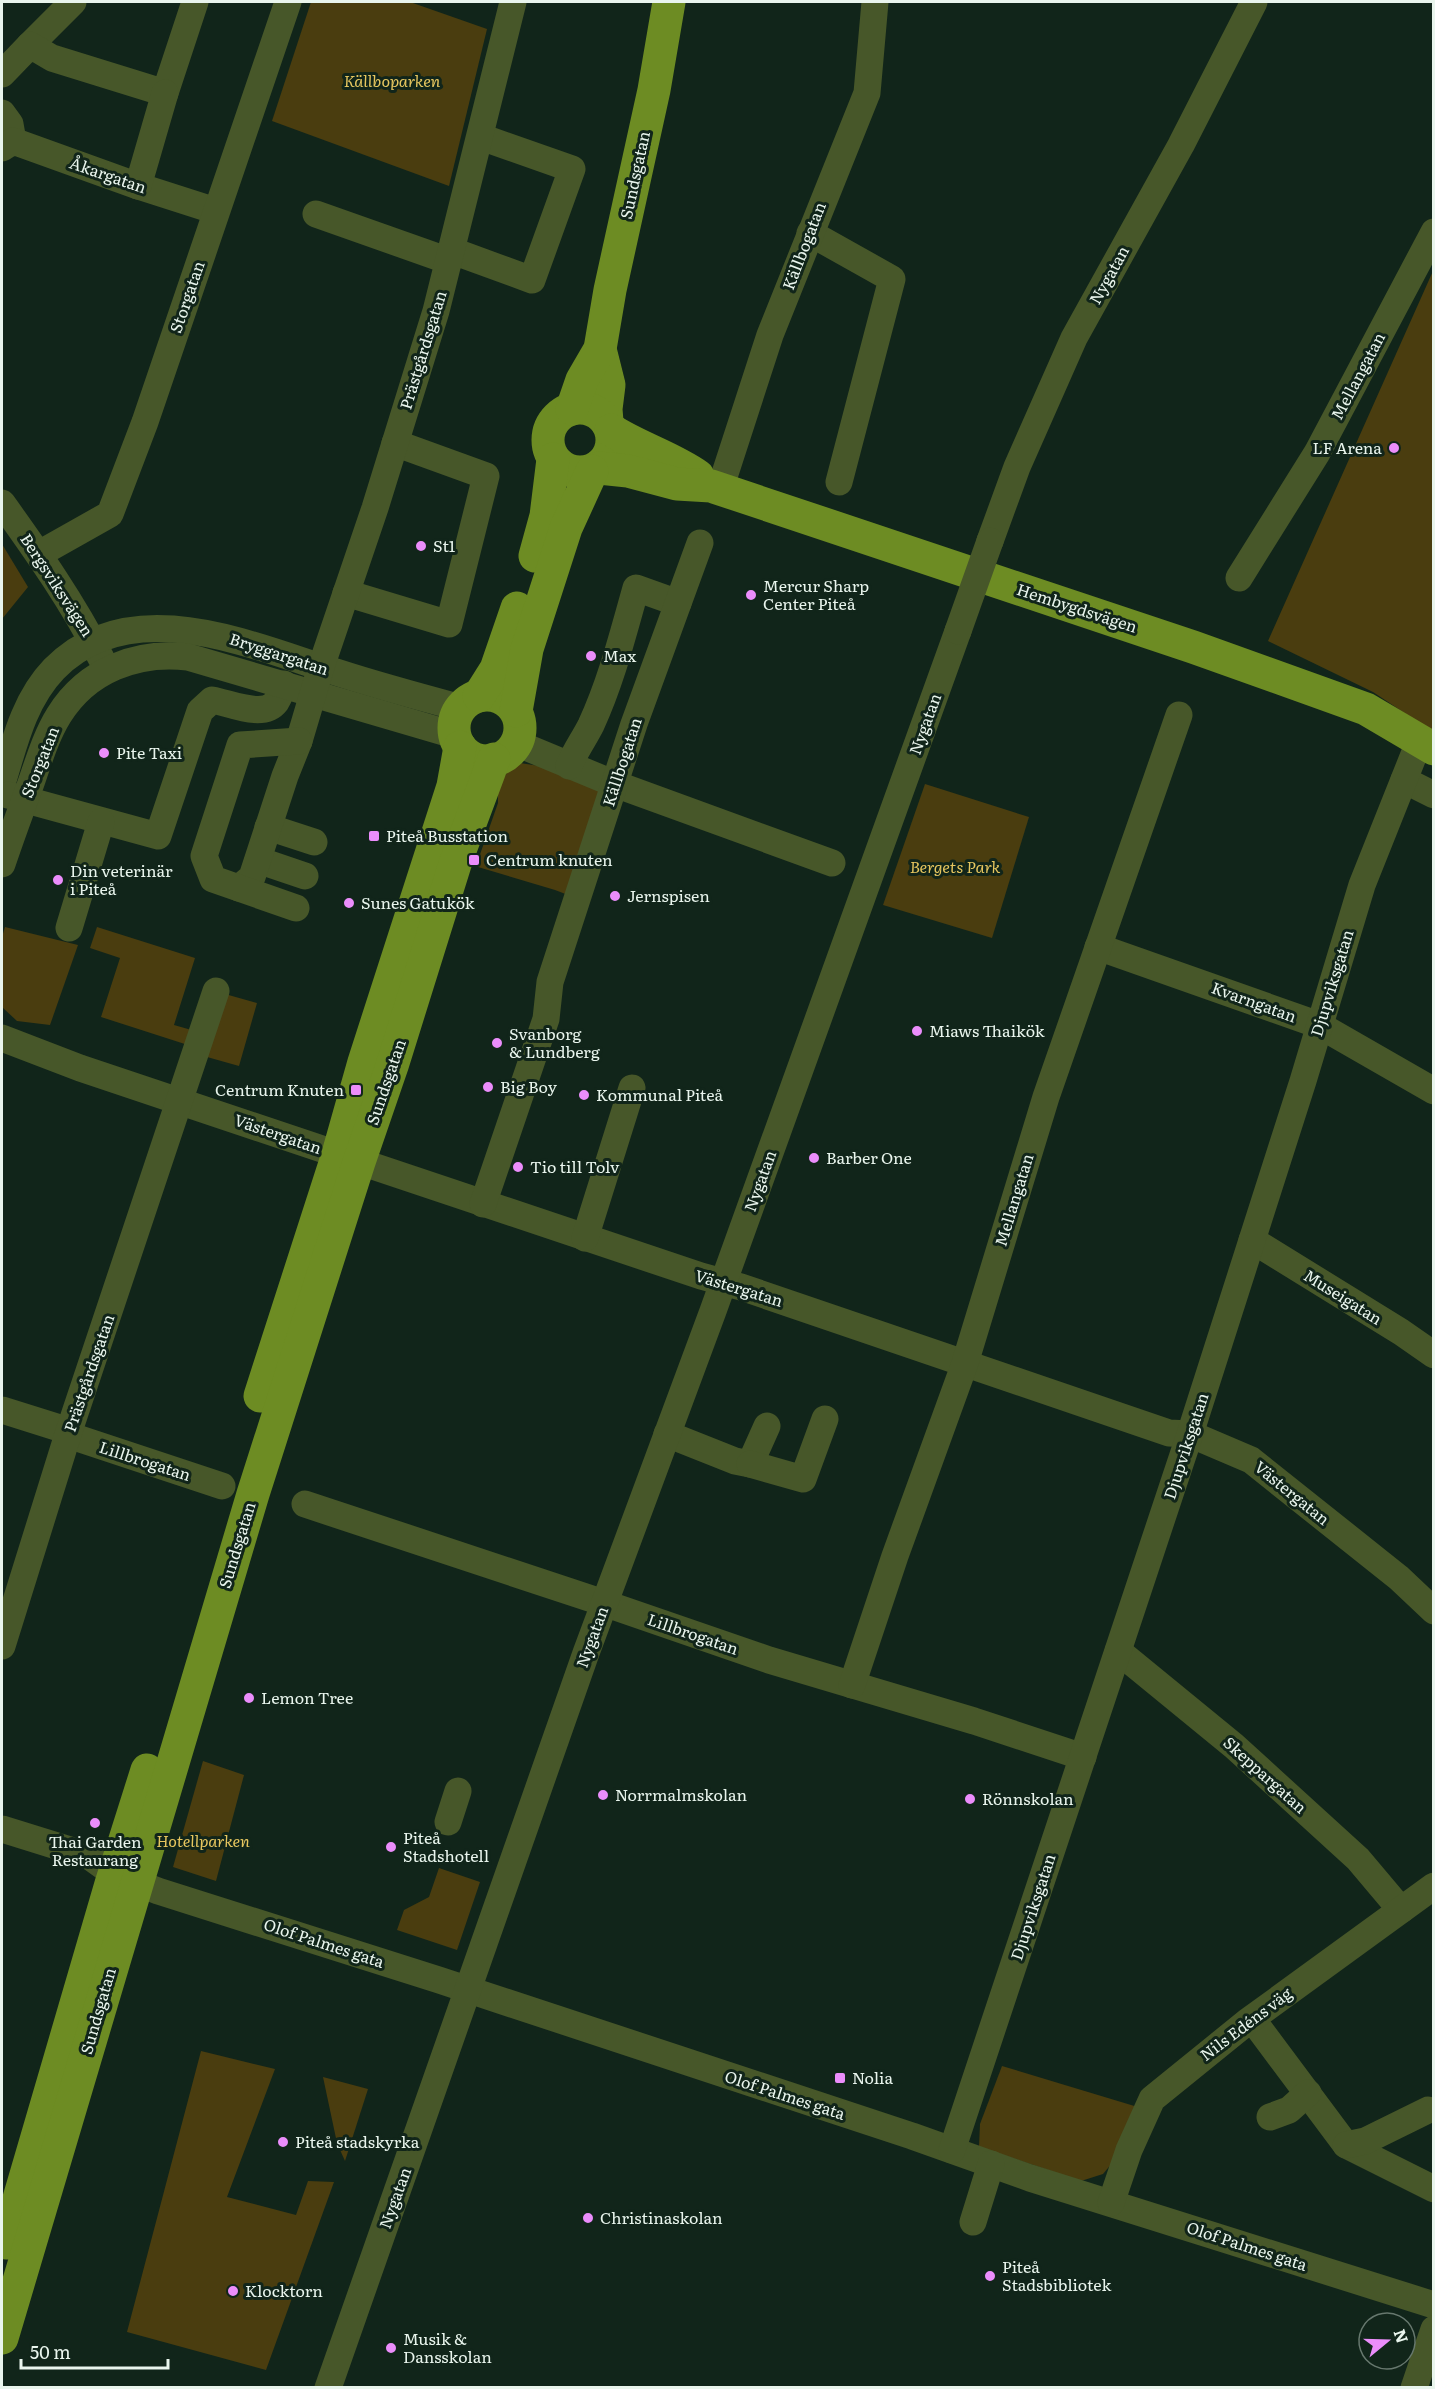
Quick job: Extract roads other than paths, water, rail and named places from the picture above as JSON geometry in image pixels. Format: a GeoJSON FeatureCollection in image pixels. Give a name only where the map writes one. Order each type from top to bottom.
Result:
{"type":"FeatureCollection","features":[{"type":"Feature","properties":{"kind":"main road","name":"Sundsgatan"},"geometry":{"type":"LineString","coordinates":[[2,2258],[253,1494],[348,1158],[364,1062],[453,786],[464,722],[496,669],[546,516],[553,459],[549,450],[549,435],[557,417],[572,409],[582,380],[600,349],[610,290],[654,90],[669,2]]}},
{"type":"Feature","properties":{"kind":"main road","name":"Sundsgatan"},"geometry":{"type":"LineString","coordinates":[[348,1158],[392,1066],[456,861],[505,751],[519,727],[516,711],[522,667],[566,528],[595,470],[609,456],[612,438],[606,409],[609,384],[600,349]]}},
{"type":"Feature","properties":{"kind":"main road"},"geometry":{"type":"LineString","coordinates":[[572,409],[587,408],[595,411],[609,426]]}},
{"type":"Feature","properties":{"kind":"main road","name":"Hembygdsvägen"},"geometry":{"type":"LineString","coordinates":[[609,426],[632,444],[684,466],[715,487]]}},
{"type":"Feature","properties":{"kind":"main road"},"geometry":{"type":"LineString","coordinates":[[553,459],[566,469],[581,472],[595,470]]}},
{"type":"Feature","properties":{"kind":"main road","name":"Hembygdsvägen"},"geometry":{"type":"LineString","coordinates":[[595,470],[628,471],[677,484],[715,487],[1193,647],[1366,709],[1426,746]]}},
{"type":"Feature","properties":{"kind":"main road"},"geometry":{"type":"LineString","coordinates":[[505,751],[478,759],[464,722],[494,696],[511,705],[516,711]]}},
{"type":"Feature","properties":{"kind":"main road","name":"Sundsgatan"},"geometry":{"type":"LineString","coordinates":[[2,2338],[16,2220]]}},
{"type":"Feature","properties":{"kind":"street"},"geometry":{"type":"LineString","coordinates":[[2,74],[73,2]]}},
{"type":"Feature","properties":{"kind":"street"},"geometry":{"type":"LineString","coordinates":[[138,186],[195,2]]}},
{"type":"Feature","properties":{"kind":"street","name":"Storgatan"},"geometry":{"type":"LineString","coordinates":[[39,554],[110,514],[145,422],[288,2]]}},
{"type":"Feature","properties":{"kind":"street","name":"Prästgårdsgatan"},"geometry":{"type":"LineString","coordinates":[[259,851],[299,741],[455,257],[513,2]]}},
{"type":"Feature","properties":{"kind":"street","name":"Källbogatan"},"geometry":{"type":"LineString","coordinates":[[715,487],[770,335],[867,93],[875,2]]}},
{"type":"Feature","properties":{"kind":"street","name":"Nygatan"},"geometry":{"type":"LineString","coordinates":[[328,2388],[604,1603],[723,1282],[1017,467],[1074,338],[1181,145],[1254,2]]}},
{"type":"Feature","properties":{"kind":"street"},"geometry":{"type":"LineString","coordinates":[[30,45],[52,58],[165,93]]}},
{"type":"Feature","properties":{"kind":"street"},"geometry":{"type":"LineString","coordinates":[[2,114],[10,124],[7,145]]}},
{"type":"Feature","properties":{"kind":"street"},"geometry":{"type":"LineString","coordinates":[[316,214],[532,280],[572,169],[481,137]]}},
{"type":"Feature","properties":{"kind":"street","name":"Åkargatan"},"geometry":{"type":"LineString","coordinates":[[7,145],[216,211]]}},
{"type":"Feature","properties":{"kind":"street"},"geometry":{"type":"LineString","coordinates":[[810,232],[892,279],[839,482]]}},
{"type":"Feature","properties":{"kind":"street","name":"Mellangatan"},"geometry":{"type":"LineString","coordinates":[[1239,578],[1317,453],[1434,232]]}},
{"type":"Feature","properties":{"kind":"street"},"geometry":{"type":"LineString","coordinates":[[346,593],[448,624],[486,476],[395,443]]}},
{"type":"Feature","properties":{"kind":"street","name":"Bergsviksvägen"},"geometry":{"type":"LineString","coordinates":[[2,503],[78,614],[94,642],[104,672]]}},
{"type":"Feature","properties":{"kind":"street","name":"Källbogatan"},"geometry":{"type":"LineString","coordinates":[[483,1204],[546,1019],[550,982],[615,784],[700,543]]}},
{"type":"Feature","properties":{"kind":"street"},"geometry":{"type":"LineString","coordinates":[[569,766],[577,747],[591,726],[621,640],[636,588],[678,603]]}},
{"type":"Feature","properties":{"kind":"street","name":"Bryggargatan"},"geometry":{"type":"LineString","coordinates":[[94,642],[128,632],[157,629],[200,632],[230,638],[321,668],[464,722]]}},
{"type":"Feature","properties":{"kind":"street","name":"Storgatan"},"geometry":{"type":"LineString","coordinates":[[2,784],[20,725],[37,692],[54,669],[94,642]]}},
{"type":"Feature","properties":{"kind":"street","name":"Bryggargatan"},"geometry":{"type":"LineString","coordinates":[[104,672],[135,660],[154,656],[188,657],[313,693],[464,722]]}},
{"type":"Feature","properties":{"kind":"street","name":"Storgatan"},"geometry":{"type":"LineString","coordinates":[[2,864],[13,796],[59,715],[81,688],[104,672]]}},
{"type":"Feature","properties":{"kind":"street"},"geometry":{"type":"LineString","coordinates":[[13,796],[158,836],[200,711],[212,700],[255,710],[267,710],[275,703],[284,684]]}},
{"type":"Feature","properties":{"kind":"street","name":"Mellangatan"},"geometry":{"type":"LineString","coordinates":[[852,1685],[895,1556],[965,1363],[1046,1097],[1179,715]]}},
{"type":"Feature","properties":{"kind":"street"},"geometry":{"type":"LineString","coordinates":[[299,741],[240,745],[204,855],[213,879],[259,851],[308,867]]}},
{"type":"Feature","properties":{"kind":"street","name":"Djupviksgatan"},"geometry":{"type":"LineString","coordinates":[[952,2150],[1190,1434],[1362,885],[1404,780],[1426,746]]}},
{"type":"Feature","properties":{"kind":"street"},"geometry":{"type":"LineString","coordinates":[[505,751],[569,766],[832,863]]}},
{"type":"Feature","properties":{"kind":"street"},"geometry":{"type":"LineString","coordinates":[[1404,780],[1434,795]]}},
{"type":"Feature","properties":{"kind":"street"},"geometry":{"type":"LineString","coordinates":[[69,928],[101,822]]}},
{"type":"Feature","properties":{"kind":"street"},"geometry":{"type":"LineString","coordinates":[[259,851],[308,867]]}},
{"type":"Feature","properties":{"kind":"street"},"geometry":{"type":"LineString","coordinates":[[259,851],[308,867]]}},
{"type":"Feature","properties":{"kind":"street","name":"Kvarngatan"},"geometry":{"type":"LineString","coordinates":[[1098,948],[1319,1025],[1434,1091]]}},
{"type":"Feature","properties":{"kind":"street","name":"Prästgårdsgatan"},"geometry":{"type":"LineString","coordinates":[[2,1646],[68,1433],[216,991]]}},
{"type":"Feature","properties":{"kind":"street","name":"Västergatan"},"geometry":{"type":"LineString","coordinates":[[13,1043],[483,1204],[723,1282],[1169,1433],[1190,1434],[1251,1460],[1399,1578],[1434,1611]]}},
{"type":"Feature","properties":{"kind":"street"},"geometry":{"type":"LineString","coordinates":[[585,1238],[632,1088]]}},
{"type":"Feature","properties":{"kind":"street","name":"Museigatan"},"geometry":{"type":"LineString","coordinates":[[1252,1240],[1401,1332],[1434,1355]]}},
{"type":"Feature","properties":{"kind":"street","name":"Lillbrogatan"},"geometry":{"type":"LineString","coordinates":[[2,1410],[222,1486]]}},
{"type":"Feature","properties":{"kind":"street"},"geometry":{"type":"LineString","coordinates":[[667,1434],[735,1461],[803,1479],[825,1419]]}},
{"type":"Feature","properties":{"kind":"street"},"geometry":{"type":"LineString","coordinates":[[750,1464],[767,1426]]}},
{"type":"Feature","properties":{"kind":"street","name":"Lillbrogatan"},"geometry":{"type":"LineString","coordinates":[[305,1504],[769,1660],[974,1721],[1083,1757]]}},
{"type":"Feature","properties":{"kind":"street","name":"Skeppargatan"},"geometry":{"type":"LineString","coordinates":[[1118,1651],[1234,1746],[1358,1859],[1401,1910]]}},
{"type":"Feature","properties":{"kind":"street"},"geometry":{"type":"LineString","coordinates":[[448,1822],[458,1791]]}},
{"type":"Feature","properties":{"kind":"street"},"geometry":{"type":"LineString","coordinates":[[2,1829],[89,1856],[126,1879]]}},
{"type":"Feature","properties":{"kind":"street"},"geometry":{"type":"LineString","coordinates":[[2,1848],[84,1874],[126,1879]]}},
{"type":"Feature","properties":{"kind":"street","name":"Olof Palmes gata"},"geometry":{"type":"LineString","coordinates":[[126,1879],[469,1990],[1111,2204],[1434,2306]]}},
{"type":"Feature","properties":{"kind":"street","name":"Nils Edéns väg"},"geometry":{"type":"LineString","coordinates":[[1111,2204],[1129,2150],[1152,2098],[1252,2019],[1434,1886]]}},
{"type":"Feature","properties":{"kind":"street"},"geometry":{"type":"LineString","coordinates":[[1252,2019],[1346,2145],[1434,2189]]}},
{"type":"Feature","properties":{"kind":"street"},"geometry":{"type":"LineString","coordinates":[[1270,2117],[1289,2110],[1308,2093]]}},
{"type":"Feature","properties":{"kind":"street"},"geometry":{"type":"LineString","coordinates":[[1346,2145],[1365,2141],[1428,2110]]}},
{"type":"Feature","properties":{"kind":"street"},"geometry":{"type":"LineString","coordinates":[[973,2222],[991,2164]]}},
{"type":"Feature","properties":{"kind":"street"},"geometry":{"type":"LineString","coordinates":[[1414,2388],[1434,2329]]}},
{"type":"Feature","properties":{"kind":"place","name":"LF Arena"},"geometry":{"type":"Point","coordinates":[1394,448]}},
{"type":"Feature","properties":{"kind":"place","name":"St1"},"geometry":{"type":"Point","coordinates":[421,546]}},
{"type":"Feature","properties":{"kind":"place","name":"Mercur Sharp Center Piteå"},"geometry":{"type":"Point","coordinates":[751,595]}},
{"type":"Feature","properties":{"kind":"place","name":"Max"},"geometry":{"type":"Point","coordinates":[591,656]}},
{"type":"Feature","properties":{"kind":"place","name":"Pite Taxi"},"geometry":{"type":"Point","coordinates":[104,753]}},
{"type":"Feature","properties":{"kind":"place","name":"Piteå Busstation"},"geometry":{"type":"Point","coordinates":[374,836]}},
{"type":"Feature","properties":{"kind":"place","name":"Centrum knuten"},"geometry":{"type":"Point","coordinates":[474,860]}},
{"type":"Feature","properties":{"kind":"place","name":"Din veterinär i Piteå"},"geometry":{"type":"Point","coordinates":[58,880]}},
{"type":"Feature","properties":{"kind":"place","name":"Jernspisen"},"geometry":{"type":"Point","coordinates":[615,896]}},
{"type":"Feature","properties":{"kind":"place","name":"Sunes Gatukök"},"geometry":{"type":"Point","coordinates":[349,903]}},
{"type":"Feature","properties":{"kind":"place","name":"Miaws Thaikök"},"geometry":{"type":"Point","coordinates":[917,1031]}},
{"type":"Feature","properties":{"kind":"place","name":"Svanborg & Lundberg"},"geometry":{"type":"Point","coordinates":[497,1043]}},
{"type":"Feature","properties":{"kind":"place","name":"Big Boy"},"geometry":{"type":"Point","coordinates":[488,1087]}},
{"type":"Feature","properties":{"kind":"place","name":"Centrum Knuten"},"geometry":{"type":"Point","coordinates":[356,1090]}},
{"type":"Feature","properties":{"kind":"place","name":"Kommunal Piteå"},"geometry":{"type":"Point","coordinates":[584,1095]}},
{"type":"Feature","properties":{"kind":"place","name":"Barber One"},"geometry":{"type":"Point","coordinates":[814,1158]}},
{"type":"Feature","properties":{"kind":"place","name":"Tio till Tolv"},"geometry":{"type":"Point","coordinates":[518,1167]}},
{"type":"Feature","properties":{"kind":"place","name":"Lemon Tree"},"geometry":{"type":"Point","coordinates":[249,1698]}},
{"type":"Feature","properties":{"kind":"place","name":"Norrmalmskolan"},"geometry":{"type":"Point","coordinates":[603,1795]}},
{"type":"Feature","properties":{"kind":"place","name":"Rönnskolan"},"geometry":{"type":"Point","coordinates":[970,1799]}},
{"type":"Feature","properties":{"kind":"place","name":"Thai Garden Restaurang"},"geometry":{"type":"Point","coordinates":[95,1823]}},
{"type":"Feature","properties":{"kind":"place","name":"Piteå Stadshotell"},"geometry":{"type":"Point","coordinates":[391,1847]}},
{"type":"Feature","properties":{"kind":"place","name":"Nolia"},"geometry":{"type":"Point","coordinates":[840,2078]}},
{"type":"Feature","properties":{"kind":"place","name":"Piteå stadskyrka"},"geometry":{"type":"Point","coordinates":[283,2142]}},
{"type":"Feature","properties":{"kind":"place","name":"Christinaskolan"},"geometry":{"type":"Point","coordinates":[588,2218]}},
{"type":"Feature","properties":{"kind":"place","name":"Piteå Stadsbibliotek"},"geometry":{"type":"Point","coordinates":[990,2276]}},
{"type":"Feature","properties":{"kind":"place","name":"Klocktorn"},"geometry":{"type":"Point","coordinates":[233,2291]}},
{"type":"Feature","properties":{"kind":"place","name":"Musik & Dansskolan"},"geometry":{"type":"Point","coordinates":[391,2348]}},
{"type":"Feature","properties":{"kind":"park label","name":"Källboparken"},"geometry":{"type":"Point","coordinates":[392,81]}},
{"type":"Feature","properties":{"kind":"park label","name":"Bergets Park"},"geometry":{"type":"Point","coordinates":[955,867]}},
{"type":"Feature","properties":{"kind":"park label","name":"Hotellparken"},"geometry":{"type":"Point","coordinates":[203,1841]}}]}
